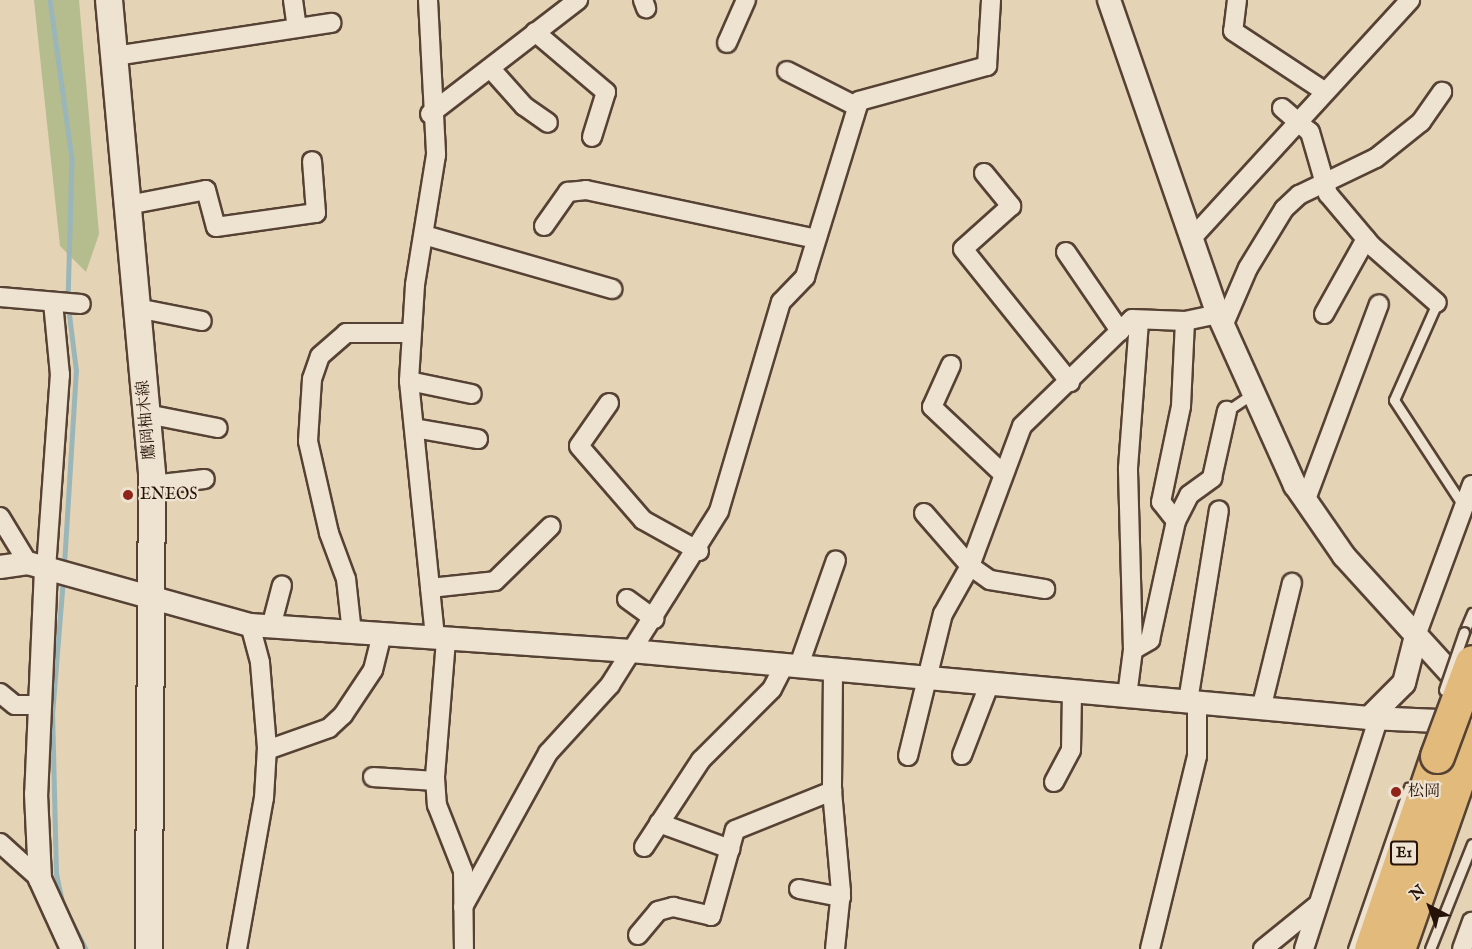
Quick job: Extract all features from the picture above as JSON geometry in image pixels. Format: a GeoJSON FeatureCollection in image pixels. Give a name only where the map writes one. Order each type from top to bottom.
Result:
{"type":"FeatureCollection","features":[{"type":"Feature","properties":{"kind":"highway","name":"E1"},"geometry":{"type":"LineString","coordinates":[[1398,949],[1441,755],[1468,647]]}},
{"type":"Feature","properties":{"kind":"highway","name":"E1"},"geometry":{"type":"LineString","coordinates":[[1371,949],[1441,755],[1472,738]]}},
{"type":"Feature","properties":{"kind":"main road","name":"鷹岡柚木線"},"geometry":{"type":"LineString","coordinates":[[109,0],[152,485],[154,598],[149,949]]}},
{"type":"Feature","properties":{"kind":"street"},"geometry":{"type":"LineString","coordinates":[[293,0],[297,28]]}},
{"type":"Feature","properties":{"kind":"street"},"geometry":{"type":"LineString","coordinates":[[428,0],[430,114],[436,155],[410,333],[409,381],[430,588],[441,640],[435,782],[437,805],[463,871],[464,949]]}},
{"type":"Feature","properties":{"kind":"street"},"geometry":{"type":"LineString","coordinates":[[430,114],[578,0]]}},
{"type":"Feature","properties":{"kind":"street"},"geometry":{"type":"LineString","coordinates":[[727,43],[746,0]]}},
{"type":"Feature","properties":{"kind":"street"},"geometry":{"type":"LineString","coordinates":[[787,71],[856,106],[987,66],[991,0]]}},
{"type":"Feature","properties":{"kind":"street"},"geometry":{"type":"LineString","coordinates":[[1109,0],[1220,320],[1251,395],[1305,502],[1344,556],[1472,696]]}},
{"type":"Feature","properties":{"kind":"street"},"geometry":{"type":"LineString","coordinates":[[1237,0],[1233,31],[1324,91]]}},
{"type":"Feature","properties":{"kind":"street"},"geometry":{"type":"LineString","coordinates":[[1192,238],[1297,120],[1410,0]]}},
{"type":"Feature","properties":{"kind":"street"},"geometry":{"type":"LineString","coordinates":[[115,56],[331,23]]}},
{"type":"Feature","properties":{"kind":"street"},"geometry":{"type":"LineString","coordinates":[[535,32],[606,92],[592,137]]}},
{"type":"Feature","properties":{"kind":"street"},"geometry":{"type":"LineString","coordinates":[[491,69],[524,106],[548,123]]}},
{"type":"Feature","properties":{"kind":"street"},"geometry":{"type":"LineString","coordinates":[[1220,320],[1265,235],[1299,195],[1376,158],[1421,122],[1442,92]]}},
{"type":"Feature","properties":{"kind":"street"},"geometry":{"type":"LineString","coordinates":[[463,907],[548,753],[610,686],[699,550],[719,512],[781,302],[805,277],[856,106]]}},
{"type":"Feature","properties":{"kind":"street"},"geometry":{"type":"LineString","coordinates":[[1282,108],[1310,132],[1322,184],[1366,239],[1437,303]]}},
{"type":"Feature","properties":{"kind":"street"},"geometry":{"type":"LineString","coordinates":[[128,205],[206,190],[216,227],[316,213],[312,161]]}},
{"type":"Feature","properties":{"kind":"street"},"geometry":{"type":"LineString","coordinates":[[984,172],[1011,206],[963,249],[1070,382]]}},
{"type":"Feature","properties":{"kind":"street"},"geometry":{"type":"LineString","coordinates":[[544,226],[568,192],[586,190],[816,239]]}},
{"type":"Feature","properties":{"kind":"street"},"geometry":{"type":"LineString","coordinates":[[424,235],[612,289]]}},
{"type":"Feature","properties":{"kind":"street"},"geometry":{"type":"LineString","coordinates":[[1324,314],[1366,239]]}},
{"type":"Feature","properties":{"kind":"street"},"geometry":{"type":"LineString","coordinates":[[1066,252],[1120,331]]}},
{"type":"Feature","properties":{"kind":"street"},"geometry":{"type":"LineString","coordinates":[[0,297],[81,304]]}},
{"type":"Feature","properties":{"kind":"street"},"geometry":{"type":"LineString","coordinates":[[40,879],[38,705],[49,570],[60,375],[53,302]]}},
{"type":"Feature","properties":{"kind":"street"},"geometry":{"type":"LineString","coordinates":[[1305,502],[1379,304]]}},
{"type":"Feature","properties":{"kind":"street"},"geometry":{"type":"LineString","coordinates":[[137,308],[202,321]]}},
{"type":"Feature","properties":{"kind":"street"},"geometry":{"type":"LineString","coordinates":[[908,756],[931,680],[944,614],[970,566],[1001,472],[1022,426],[1070,382],[1132,319],[1220,320]]}},
{"type":"Feature","properties":{"kind":"street"},"geometry":{"type":"LineString","coordinates":[[1126,696],[1133,650],[1128,468],[1139,320]]}},
{"type":"Feature","properties":{"kind":"street"},"geometry":{"type":"LineString","coordinates":[[1176,521],[1161,502],[1181,406],[1185,321]]}},
{"type":"Feature","properties":{"kind":"street"},"geometry":{"type":"LineString","coordinates":[[352,633],[346,579],[329,533],[308,441],[312,379],[320,356],[346,333],[410,333]]}},
{"type":"Feature","properties":{"kind":"street"},"geometry":{"type":"LineString","coordinates":[[951,365],[932,407],[1001,472]]}},
{"type":"Feature","properties":{"kind":"street"},"geometry":{"type":"LineString","coordinates":[[409,381],[472,394]]}},
{"type":"Feature","properties":{"kind":"street"},"geometry":{"type":"LineString","coordinates":[[609,403],[579,446],[643,520],[699,550]]}},
{"type":"Feature","properties":{"kind":"street"},"geometry":{"type":"LineString","coordinates":[[1133,650],[1150,640],[1176,521],[1189,495],[1212,478],[1227,411]]}},
{"type":"Feature","properties":{"kind":"street"},"geometry":{"type":"LineString","coordinates":[[147,414],[218,428]]}},
{"type":"Feature","properties":{"kind":"street"},"geometry":{"type":"LineString","coordinates":[[414,428],[478,439]]}},
{"type":"Feature","properties":{"kind":"street"},"geometry":{"type":"LineString","coordinates":[[152,485],[205,479]]}},
{"type":"Feature","properties":{"kind":"street"},"geometry":{"type":"LineString","coordinates":[[1304,949],[1374,718],[1404,683],[1416,636],[1472,485]]}},
{"type":"Feature","properties":{"kind":"street"},"geometry":{"type":"LineString","coordinates":[[1150,949],[1197,756],[1192,702],[1219,510]]}},
{"type":"Feature","properties":{"kind":"street"},"geometry":{"type":"LineString","coordinates":[[924,513],[970,566],[990,580],[1045,589]]}},
{"type":"Feature","properties":{"kind":"street"},"geometry":{"type":"LineString","coordinates":[[0,517],[49,570]]}},
{"type":"Feature","properties":{"kind":"street"},"geometry":{"type":"LineString","coordinates":[[430,588],[495,581],[551,526]]}},
{"type":"Feature","properties":{"kind":"street"},"geometry":{"type":"LineString","coordinates":[[644,847],[701,760],[772,689],[790,667],[836,560]]}},
{"type":"Feature","properties":{"kind":"street"},"geometry":{"type":"LineString","coordinates":[[0,567],[49,570],[261,626],[441,640],[631,651],[833,672],[1261,709],[1374,718],[1472,722]]}},
{"type":"Feature","properties":{"kind":"street"},"geometry":{"type":"LineString","coordinates":[[1261,709],[1292,583]]}},
{"type":"Feature","properties":{"kind":"street"},"geometry":{"type":"LineString","coordinates":[[237,949],[264,798],[267,750],[260,662],[261,626],[282,585]]}},
{"type":"Feature","properties":{"kind":"street"},"geometry":{"type":"LineString","coordinates":[[627,599],[655,619]]}},
{"type":"Feature","properties":{"kind":"street"},"geometry":{"type":"LineString","coordinates":[[267,750],[329,728],[343,715],[373,670],[382,635]]}},
{"type":"Feature","properties":{"kind":"street"},"geometry":{"type":"LineString","coordinates":[[833,672],[832,791],[841,897],[835,949]]}},
{"type":"Feature","properties":{"kind":"street"},"geometry":{"type":"LineString","coordinates":[[962,756],[989,685]]}},
{"type":"Feature","properties":{"kind":"street"},"geometry":{"type":"LineString","coordinates":[[1054,782],[1071,750],[1072,692]]}},
{"type":"Feature","properties":{"kind":"street"},"geometry":{"type":"LineString","coordinates":[[0,693],[15,705],[38,705]]}},
{"type":"Feature","properties":{"kind":"street"},"geometry":{"type":"LineString","coordinates":[[373,777],[435,782]]}},
{"type":"Feature","properties":{"kind":"street"},"geometry":{"type":"LineString","coordinates":[[638,934],[658,911],[673,906],[711,916],[735,830],[832,791]]}},
{"type":"Feature","properties":{"kind":"street"},"geometry":{"type":"LineString","coordinates":[[659,823],[730,849]]}},
{"type":"Feature","properties":{"kind":"street"},"geometry":{"type":"LineString","coordinates":[[0,843],[40,879],[72,949]]}},
{"type":"Feature","properties":{"kind":"street"},"geometry":{"type":"LineString","coordinates":[[799,889],[841,897]]}},
{"type":"Feature","properties":{"kind":"street"},"geometry":{"type":"LineString","coordinates":[[1263,949],[1316,906]]}},
{"type":"Feature","properties":{"kind":"street"},"geometry":{"type":"LineString","coordinates":[[1461,949],[1472,922]]}},
{"type":"Feature","properties":{"kind":"lane"},"geometry":{"type":"LineString","coordinates":[[1437,303],[1394,400],[1464,507]]}},
{"type":"Feature","properties":{"kind":"lane"},"geometry":{"type":"LineString","coordinates":[[1227,411],[1251,395]]}},
{"type":"Feature","properties":{"kind":"lane"},"geometry":{"type":"LineString","coordinates":[[1468,647],[1472,612]]}},
{"type":"Feature","properties":{"kind":"lane"},"geometry":{"type":"LineString","coordinates":[[1353,949],[1413,778]]}},
{"type":"Feature","properties":{"kind":"lane"},"geometry":{"type":"LineString","coordinates":[[1430,949],[1472,844]]}},
{"type":"Feature","properties":{"kind":"green space"},"geometry":{"type":"Polygon","coordinates":[[[34,0],[79,0],[99,234],[86,272],[60,246],[34,0]]]}},
{"type":"Feature","properties":{"kind":"waterway"},"geometry":{"type":"LineString","coordinates":[[50,0],[72,158],[68,299]]}},
{"type":"Feature","properties":{"kind":"waterway"},"geometry":{"type":"LineString","coordinates":[[64,565],[76,371],[68,307]]}},
{"type":"Feature","properties":{"kind":"waterway"},"geometry":{"type":"LineString","coordinates":[[62,902],[56,874],[52,715],[63,579]]}},
{"type":"Feature","properties":{"kind":"waterway"},"geometry":{"type":"LineString","coordinates":[[70,918],[86,949]]}},
{"type":"Feature","properties":{"kind":"place","name":"ENEOS"},"geometry":{"type":"Point","coordinates":[128,495]}},
{"type":"Feature","properties":{"kind":"place","name":"松岡"},"geometry":{"type":"Point","coordinates":[1396,792]}}]}
